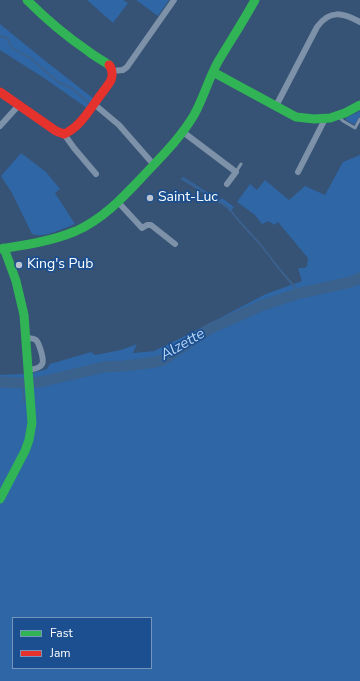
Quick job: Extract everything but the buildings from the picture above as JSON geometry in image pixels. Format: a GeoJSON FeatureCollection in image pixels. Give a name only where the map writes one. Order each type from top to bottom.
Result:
{"type":"FeatureCollection","features":[{"type":"Feature","properties":{"kind":"street"},"geometry":{"type":"LineString","coordinates":[[28,0],[56,28],[111,67],[112,79],[102,94],[71,131],[64,134]]}},
{"type":"Feature","properties":{"kind":"street"},"geometry":{"type":"LineString","coordinates":[[112,71],[123,70],[127,67],[174,0]]}},
{"type":"Feature","properties":{"kind":"street"},"geometry":{"type":"LineString","coordinates":[[0,499],[29,440],[32,423],[24,315],[16,280],[2,249],[43,242],[77,231],[102,216],[118,202],[171,147],[183,132],[195,113],[213,72],[255,0]]}},
{"type":"Feature","properties":{"kind":"street"},"geometry":{"type":"LineString","coordinates":[[276,106],[316,27],[320,22],[329,16],[336,14],[344,14],[360,22]]}},
{"type":"Feature","properties":{"kind":"street"},"geometry":{"type":"LineString","coordinates":[[213,72],[296,117],[310,120],[325,120],[351,111],[360,105]]}},
{"type":"Feature","properties":{"kind":"street"},"geometry":{"type":"LineString","coordinates":[[0,92],[56,131],[64,134],[96,174]]}},
{"type":"Feature","properties":{"kind":"street"},"geometry":{"type":"LineString","coordinates":[[94,104],[119,125],[154,165]]}},
{"type":"Feature","properties":{"kind":"street"},"geometry":{"type":"LineString","coordinates":[[0,126],[19,105]]}},
{"type":"Feature","properties":{"kind":"street"},"geometry":{"type":"LineString","coordinates":[[298,172],[325,120]]}},
{"type":"Feature","properties":{"kind":"street"},"geometry":{"type":"LineString","coordinates":[[183,132],[236,172],[226,184]]}},
{"type":"Feature","properties":{"kind":"street"},"geometry":{"type":"LineString","coordinates":[[118,202],[142,228],[147,225],[151,225],[175,244]]}},
{"type":"Feature","properties":{"kind":"street"},"geometry":{"type":"LineString","coordinates":[[26,338],[35,339],[38,342],[43,359],[43,362],[38,368],[28,372]]}},
{"type":"Feature","properties":{"kind":"lane"},"geometry":{"type":"LineString","coordinates":[[339,116],[343,122],[356,128],[360,119]]}},
{"type":"Feature","properties":{"kind":"lane"},"geometry":{"type":"LineString","coordinates":[[236,172],[241,164]]}},
{"type":"Feature","properties":{"kind":"shaded area"},"geometry":{"type":"Polygon","coordinates":[[[87,0],[123,0],[128,3],[113,23],[87,0]]]}},
{"type":"Feature","properties":{"kind":"shaded area"},"geometry":{"type":"Polygon","coordinates":[[[136,0],[169,0],[158,16],[136,0]]]}},
{"type":"Feature","properties":{"kind":"shaded area"},"geometry":{"type":"Polygon","coordinates":[[[0,24],[94,99],[87,108],[0,50],[0,24]]]}},
{"type":"Feature","properties":{"kind":"shaded area"},"geometry":{"type":"Polygon","coordinates":[[[360,111],[360,116],[355,124],[346,120],[346,118],[360,111]]]}},
{"type":"Feature","properties":{"kind":"shaded area"},"geometry":{"type":"Polygon","coordinates":[[[21,153],[46,172],[60,189],[55,193],[75,224],[48,234],[32,234],[12,193],[1,176],[21,153]]]}},
{"type":"Feature","properties":{"kind":"shaded area"},"geometry":{"type":"Polygon","coordinates":[[[360,155],[360,681],[0,681],[0,375],[22,374],[31,376],[33,373],[47,369],[50,364],[91,352],[95,355],[121,350],[137,344],[133,353],[154,351],[266,294],[302,281],[298,268],[305,268],[307,266],[307,257],[278,222],[274,225],[269,221],[262,224],[255,215],[237,202],[250,184],[257,190],[265,180],[289,200],[305,186],[325,195],[343,162],[360,155]]]}},
{"type":"Feature","properties":{"kind":"shaded area"},"geometry":{"type":"Polygon","coordinates":[[[183,177],[220,200],[222,198],[234,207],[230,212],[227,208],[181,179],[183,177]]]}},
{"type":"Feature","properties":{"kind":"waterway"},"geometry":{"type":"LineString","coordinates":[[0,36],[7,38],[12,48],[29,57],[58,82],[73,89],[90,104]]}},
{"type":"Feature","properties":{"kind":"waterway"},"geometry":{"type":"LineString","coordinates":[[182,179],[228,207],[300,293]]}},
{"type":"Feature","properties":{"kind":"waterway","name":"Alzette"},"geometry":{"type":"LineString","coordinates":[[0,382],[40,382],[104,367],[149,363],[163,360],[209,329],[263,305],[300,293],[351,282],[360,278]]}},
{"type":"Feature","properties":{"kind":"waterway"},"geometry":{"type":"LineString","coordinates":[[22,383],[24,401]]}},
{"type":"Feature","properties":{"kind":"traffic: fast"},"geometry":{"type":"LineString","coordinates":[[27,0],[64,33],[109,65]]}},
{"type":"Feature","properties":{"kind":"traffic: fast"},"geometry":{"type":"LineString","coordinates":[[0,249],[48,240],[76,231],[96,220],[122,198],[165,153],[189,123],[198,108],[215,67],[255,0]]}},
{"type":"Feature","properties":{"kind":"traffic: fast"},"geometry":{"type":"LineString","coordinates":[[213,72],[296,117],[314,119],[330,118],[345,113],[360,105]]}},
{"type":"Feature","properties":{"kind":"traffic: fast"},"geometry":{"type":"LineString","coordinates":[[0,499],[25,451],[29,440],[32,423],[24,315],[16,281],[4,248]]}},
{"type":"Feature","properties":{"kind":"traffic: jam"},"geometry":{"type":"LineString","coordinates":[[0,92],[56,131],[64,134],[76,127],[81,122],[109,83],[112,78],[111,68],[109,65]]}},
{"type":"Feature","properties":{"kind":"place","name":"Saint-Luc"},"geometry":{"type":"Point","coordinates":[150,198]}},
{"type":"Feature","properties":{"kind":"place","name":"King's Pub"},"geometry":{"type":"Point","coordinates":[19,265]}}]}
